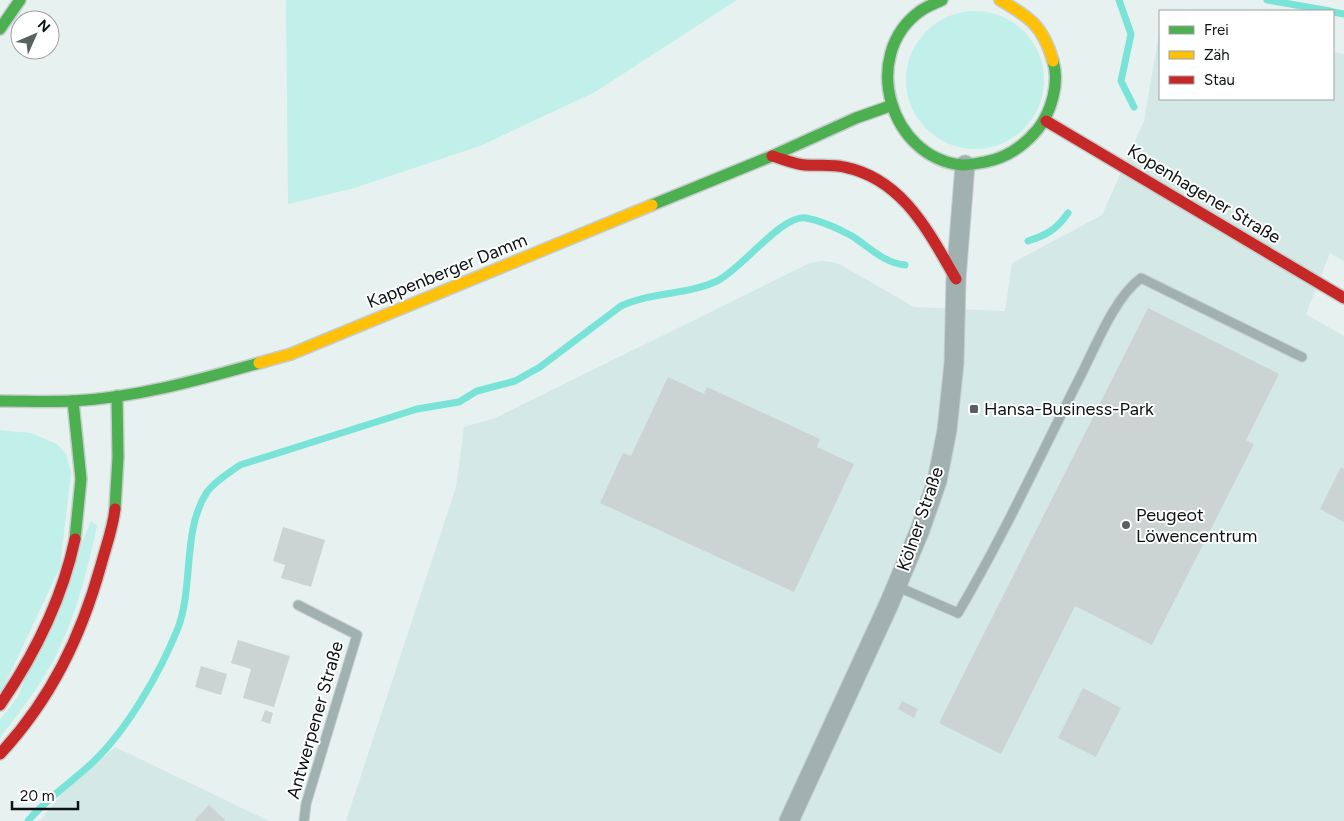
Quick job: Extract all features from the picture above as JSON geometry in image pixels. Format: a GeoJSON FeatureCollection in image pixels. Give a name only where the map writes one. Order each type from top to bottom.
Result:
{"type":"FeatureCollection","features":[{"type":"Feature","properties":{"kind":"main road"},"geometry":{"type":"LineString","coordinates":[[0,29],[20,0]]}},
{"type":"Feature","properties":{"kind":"main road"},"geometry":{"type":"LineString","coordinates":[[942,0],[929,4],[906,23],[891,48],[885,77],[890,106],[901,128],[918,147],[940,159],[965,165],[989,163],[1012,155],[1032,140],[1046,121],[1055,96],[1056,70],[1049,44],[1034,22],[1016,3],[1000,0]]}},
{"type":"Feature","properties":{"kind":"main road","name":"Kappenberger Damm"},"geometry":{"type":"LineString","coordinates":[[0,401],[74,401],[117,396],[203,379],[291,354],[772,156],[856,118],[890,106]]}},
{"type":"Feature","properties":{"kind":"main road","name":"Kopenhagener Straße"},"geometry":{"type":"LineString","coordinates":[[1046,121],[1344,298]]}},
{"type":"Feature","properties":{"kind":"main road"},"geometry":{"type":"LineString","coordinates":[[772,156],[808,165],[846,167],[876,178],[895,190],[912,205],[956,279]]}},
{"type":"Feature","properties":{"kind":"main road"},"geometry":{"type":"LineString","coordinates":[[0,754],[32,718],[56,683],[79,633],[96,584],[114,518],[119,454],[117,396]]}},
{"type":"Feature","properties":{"kind":"main road"},"geometry":{"type":"LineString","coordinates":[[0,705],[18,681],[40,638],[61,591],[73,548],[80,504],[74,401]]}},
{"type":"Feature","properties":{"kind":"street","name":"Kölner Straße"},"geometry":{"type":"LineString","coordinates":[[789,821],[896,586],[929,506],[937,481],[954,363],[956,279],[965,165]]}},
{"type":"Feature","properties":{"kind":"lane"},"geometry":{"type":"LineString","coordinates":[[896,586],[958,613],[994,552],[1104,331],[1128,288],[1140,278],[1302,358]]}},
{"type":"Feature","properties":{"kind":"lane","name":"Antwerpener Straße"},"geometry":{"type":"LineString","coordinates":[[298,605],[357,635],[306,804],[304,821]]}},
{"type":"Feature","properties":{"kind":"shaded area"},"geometry":{"type":"Polygon","coordinates":[[[286,0],[737,0],[595,92],[480,146],[355,188],[288,204],[286,0]]]}},
{"type":"Feature","properties":{"kind":"shaded area"},"geometry":{"type":"Polygon","coordinates":[[[975,11],[1001,16],[1024,31],[1039,54],[1044,80],[1039,106],[1024,129],[1001,144],[975,149],[949,144],[926,129],[911,106],[906,80],[911,54],[926,31],[949,16],[975,11]]]}},
{"type":"Feature","properties":{"kind":"shaded area","name":"Hansa-Business-Park"},"geometry":{"type":"Polygon","coordinates":[[[1159,34],[1159,100],[1334,100],[1334,52],[1344,54],[1344,261],[1330,253],[1306,314],[1344,336],[1344,821],[346,821],[456,487],[464,427],[495,418],[810,263],[821,261],[833,262],[843,266],[914,307],[1005,311],[1012,263],[1102,215],[1144,121],[1159,34]]]}},
{"type":"Feature","properties":{"kind":"shaded area"},"geometry":{"type":"Polygon","coordinates":[[[0,430],[31,433],[57,444],[66,454],[71,473],[60,567],[0,695],[0,430]]]}},
{"type":"Feature","properties":{"kind":"shaded area"},"geometry":{"type":"Polygon","coordinates":[[[91,521],[97,526],[84,580],[73,615],[59,649],[45,675],[0,738],[0,720],[17,698],[91,521]]]}},
{"type":"Feature","properties":{"kind":"shaded area"},"geometry":{"type":"Polygon","coordinates":[[[115,747],[269,821],[40,821],[62,793],[115,747]]]}},
{"type":"Feature","properties":{"kind":"building","name":"Peugeot Löwencentrum"},"geometry":{"type":"Polygon","coordinates":[[[1148,308],[1279,374],[1246,440],[1254,444],[1152,645],[1075,606],[1001,754],[939,723],[1148,308]]]}},
{"type":"Feature","properties":{"kind":"building"},"geometry":{"type":"Polygon","coordinates":[[[668,377],[704,394],[707,387],[820,439],[817,447],[854,464],[794,592],[600,503],[623,453],[631,456],[668,377]]]}},
{"type":"Feature","properties":{"kind":"building"},"geometry":{"type":"Polygon","coordinates":[[[1341,467],[1344,469],[1344,522],[1320,509],[1341,467]]]}},
{"type":"Feature","properties":{"kind":"building"},"geometry":{"type":"Polygon","coordinates":[[[283,527],[325,540],[311,587],[281,578],[285,565],[273,561],[283,527]]]}},
{"type":"Feature","properties":{"kind":"building"},"geometry":{"type":"Polygon","coordinates":[[[238,640],[290,656],[274,707],[243,698],[251,669],[231,663],[238,640]]]}},
{"type":"Feature","properties":{"kind":"building"},"geometry":{"type":"Polygon","coordinates":[[[201,666],[227,674],[221,695],[195,687],[201,666]]]}},
{"type":"Feature","properties":{"kind":"building"},"geometry":{"type":"Polygon","coordinates":[[[1083,688],[1121,708],[1096,757],[1058,738],[1083,688]]]}},
{"type":"Feature","properties":{"kind":"building"},"geometry":{"type":"Polygon","coordinates":[[[902,701],[918,709],[914,718],[898,709],[902,701]]]}},
{"type":"Feature","properties":{"kind":"building"},"geometry":{"type":"Polygon","coordinates":[[[265,710],[273,713],[270,724],[261,721],[265,710]]]}},
{"type":"Feature","properties":{"kind":"building"},"geometry":{"type":"Polygon","coordinates":[[[209,805],[226,821],[194,821],[209,805]]]}},
{"type":"Feature","properties":{"kind":"waterway"},"geometry":{"type":"LineString","coordinates":[[1119,0],[1131,34],[1121,81],[1134,107]]}},
{"type":"Feature","properties":{"kind":"waterway"},"geometry":{"type":"LineString","coordinates":[[1267,0],[1324,10]]}},
{"type":"Feature","properties":{"kind":"waterway"},"geometry":{"type":"LineString","coordinates":[[1334,12],[1344,14]]}},
{"type":"Feature","properties":{"kind":"waterway"},"geometry":{"type":"LineString","coordinates":[[1028,241],[1051,231],[1068,213]]}},
{"type":"Feature","properties":{"kind":"waterway"},"geometry":{"type":"LineString","coordinates":[[28,821],[43,805],[85,770],[106,749],[142,700],[178,628],[186,594],[191,540],[199,507],[210,488],[240,465],[417,409],[459,402],[477,391],[515,381],[540,367],[621,306],[644,298],[694,289],[717,281],[738,266],[785,224],[796,219],[806,218],[830,225],[852,236],[883,258],[905,265]]}},
{"type":"Feature","properties":{"kind":"traffic: fast"},"geometry":{"type":"LineString","coordinates":[[0,29],[20,0]]}},
{"type":"Feature","properties":{"kind":"traffic: fast"},"geometry":{"type":"LineString","coordinates":[[942,0],[919,12],[901,31],[891,53],[888,78],[891,102],[901,125],[917,144],[937,158],[962,165],[985,162],[1007,155],[1026,141],[1043,122],[1050,106],[1055,88],[1053,61]]}},
{"type":"Feature","properties":{"kind":"traffic: fast"},"geometry":{"type":"LineString","coordinates":[[652,205],[772,156],[856,118],[890,106]]}},
{"type":"Feature","properties":{"kind":"traffic: fast"},"geometry":{"type":"LineString","coordinates":[[0,401],[72,401],[119,396],[190,382],[259,363]]}},
{"type":"Feature","properties":{"kind":"traffic: fast"},"geometry":{"type":"LineString","coordinates":[[115,509],[118,457],[117,396]]}},
{"type":"Feature","properties":{"kind":"traffic: fast"},"geometry":{"type":"LineString","coordinates":[[73,401],[81,479],[75,539]]}},
{"type":"Feature","properties":{"kind":"traffic: slow"},"geometry":{"type":"LineString","coordinates":[[1000,0],[1020,12],[1034,24],[1045,39],[1053,61]]}},
{"type":"Feature","properties":{"kind":"traffic: slow"},"geometry":{"type":"LineString","coordinates":[[259,363],[291,354],[652,205]]}},
{"type":"Feature","properties":{"kind":"traffic: jam"},"geometry":{"type":"LineString","coordinates":[[1046,121],[1344,298]]}},
{"type":"Feature","properties":{"kind":"traffic: jam"},"geometry":{"type":"LineString","coordinates":[[772,156],[793,163],[844,167],[865,173],[882,183],[898,195],[912,210],[935,243],[956,279]]}},
{"type":"Feature","properties":{"kind":"traffic: jam"},"geometry":{"type":"LineString","coordinates":[[0,754],[18,733],[49,689],[74,642],[93,592],[111,530],[115,509]]}},
{"type":"Feature","properties":{"kind":"traffic: jam"},"geometry":{"type":"LineString","coordinates":[[0,705],[25,666],[46,626],[63,584],[75,539]]}},
{"type":"Feature","properties":{"kind":"place","name":"Hansa-Business-Park"},"geometry":{"type":"Point","coordinates":[974,409]}},
{"type":"Feature","properties":{"kind":"place","name":"Peugeot Löwencentrum"},"geometry":{"type":"Point","coordinates":[1126,525]}}]}
